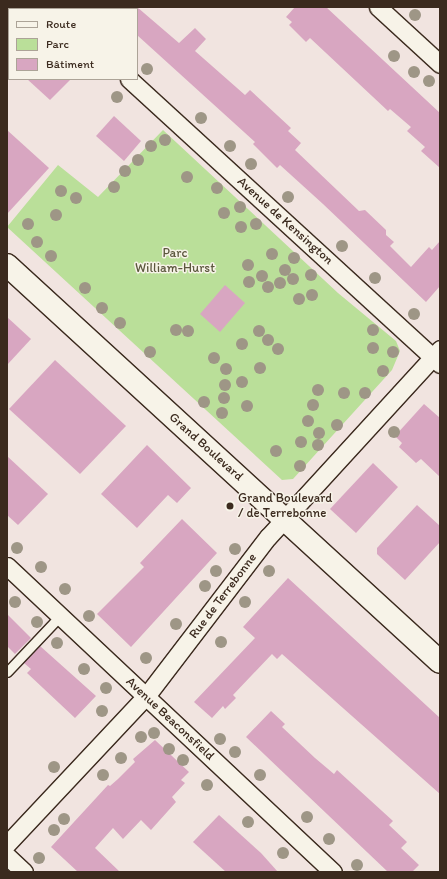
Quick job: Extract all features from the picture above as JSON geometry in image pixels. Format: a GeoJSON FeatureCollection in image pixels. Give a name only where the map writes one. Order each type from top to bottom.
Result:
{"type":"FeatureCollection","features":[{"type":"Feature","properties":{"kind":"street"},"geometry":{"type":"LineString","coordinates":[[378,7],[440,64]]}},
{"type":"Feature","properties":{"kind":"street","name":"Avenue de Kensington"},"geometry":{"type":"LineString","coordinates":[[130,80],[438,357]]}},
{"type":"Feature","properties":{"kind":"street","name":"Grand Boulevard"},"geometry":{"type":"LineString","coordinates":[[7,265],[440,662]]}},
{"type":"Feature","properties":{"kind":"street","name":"Rue de Terrebonne"},"geometry":{"type":"LineString","coordinates":[[7,844],[147,695],[284,518],[438,357]]}},
{"type":"Feature","properties":{"kind":"street","name":"Avenue Beaconsfield"},"geometry":{"type":"LineString","coordinates":[[7,566],[147,695],[333,872]]}},
{"type":"Feature","properties":{"kind":"street"},"geometry":{"type":"LineString","coordinates":[[7,856],[24,872]]}},
{"type":"Feature","properties":{"kind":"lane"},"geometry":{"type":"LineString","coordinates":[[7,672],[60,616]]}},
{"type":"Feature","properties":{"kind":"green space","name":"Parc William-Hurst"},"geometry":{"type":"Polygon","coordinates":[[[163,130],[338,293],[396,341],[400,351],[392,370],[293,479],[282,480],[7,227],[58,165],[98,197],[163,130]]]}},
{"type":"Feature","properties":{"kind":"building"},"geometry":{"type":"Polygon","coordinates":[[[295,7],[326,7],[440,113],[440,168],[421,151],[425,147],[407,131],[411,127],[390,109],[388,111],[310,38],[306,42],[289,25],[292,22],[286,17],[295,7]]]}},
{"type":"Feature","properties":{"kind":"building"},"geometry":{"type":"Polygon","coordinates":[[[137,8],[179,43],[195,28],[206,39],[195,51],[245,95],[250,90],[291,128],[288,131],[301,143],[295,150],[359,211],[365,210],[386,230],[386,235],[394,242],[390,246],[411,267],[429,247],[432,250],[440,241],[440,286],[426,302],[280,165],[277,168],[253,144],[255,142],[138,36],[137,8]]]}},
{"type":"Feature","properties":{"kind":"building"},"geometry":{"type":"Polygon","coordinates":[[[28,80],[70,80],[50,100],[28,80]]]}},
{"type":"Feature","properties":{"kind":"building"},"geometry":{"type":"Polygon","coordinates":[[[114,116],[141,141],[124,161],[96,136],[114,116]]]}},
{"type":"Feature","properties":{"kind":"building"},"geometry":{"type":"Polygon","coordinates":[[[7,130],[49,168],[7,214],[7,130]]]}},
{"type":"Feature","properties":{"kind":"building"},"geometry":{"type":"Polygon","coordinates":[[[225,285],[245,303],[220,332],[200,314],[225,285]]]}},
{"type":"Feature","properties":{"kind":"building"},"geometry":{"type":"Polygon","coordinates":[[[7,317],[31,339],[7,365],[7,317]]]}},
{"type":"Feature","properties":{"kind":"building"},"geometry":{"type":"Polygon","coordinates":[[[55,360],[126,426],[80,474],[9,409],[55,360]]]}},
{"type":"Feature","properties":{"kind":"building"},"geometry":{"type":"Polygon","coordinates":[[[424,404],[440,418],[440,477],[421,459],[416,463],[399,447],[402,443],[395,436],[424,404]]]}},
{"type":"Feature","properties":{"kind":"building"},"geometry":{"type":"Polygon","coordinates":[[[147,445],[191,488],[177,503],[168,495],[137,528],[101,494],[147,445]]]}},
{"type":"Feature","properties":{"kind":"building"},"geometry":{"type":"Polygon","coordinates":[[[7,456],[48,494],[18,525],[7,515],[7,456]]]}},
{"type":"Feature","properties":{"kind":"building"},"geometry":{"type":"Polygon","coordinates":[[[373,463],[398,487],[356,533],[330,509],[373,463]]]}},
{"type":"Feature","properties":{"kind":"building"},"geometry":{"type":"Polygon","coordinates":[[[417,505],[440,526],[440,542],[405,580],[377,554],[377,548],[417,505]]]}},
{"type":"Feature","properties":{"kind":"building"},"geometry":{"type":"Polygon","coordinates":[[[182,519],[217,553],[131,647],[97,614],[144,567],[140,563],[182,519]]]}},
{"type":"Feature","properties":{"kind":"building"},"geometry":{"type":"Polygon","coordinates":[[[288,578],[440,718],[440,794],[282,654],[277,659],[272,654],[233,695],[236,698],[225,709],[223,706],[212,718],[194,702],[255,638],[243,627],[288,578]]]}},
{"type":"Feature","properties":{"kind":"building"},"geometry":{"type":"Polygon","coordinates":[[[7,614],[31,638],[15,654],[7,646],[7,614]]]}},
{"type":"Feature","properties":{"kind":"building"},"geometry":{"type":"Polygon","coordinates":[[[40,646],[96,696],[75,718],[27,673],[31,669],[24,663],[40,646]]]}},
{"type":"Feature","properties":{"kind":"building"},"geometry":{"type":"Polygon","coordinates":[[[271,711],[285,724],[282,727],[315,758],[334,774],[337,770],[393,821],[389,825],[407,842],[401,848],[419,865],[412,872],[388,872],[246,737],[271,711]]]}},
{"type":"Feature","properties":{"kind":"building"},"geometry":{"type":"Polygon","coordinates":[[[155,740],[189,772],[181,780],[185,783],[172,797],[176,802],[151,830],[141,820],[123,839],[113,828],[95,848],[120,872],[78,872],[51,847],[108,785],[110,786],[135,762],[133,759],[155,740]]]}},
{"type":"Feature","properties":{"kind":"building"},"geometry":{"type":"Polygon","coordinates":[[[219,815],[261,853],[278,872],[226,872],[193,842],[219,815]]]}},
{"type":"Feature","properties":{"kind":"place","name":"Grand Boulevard / de Terrebonne"},"geometry":{"type":"Point","coordinates":[230,506]}}]}
